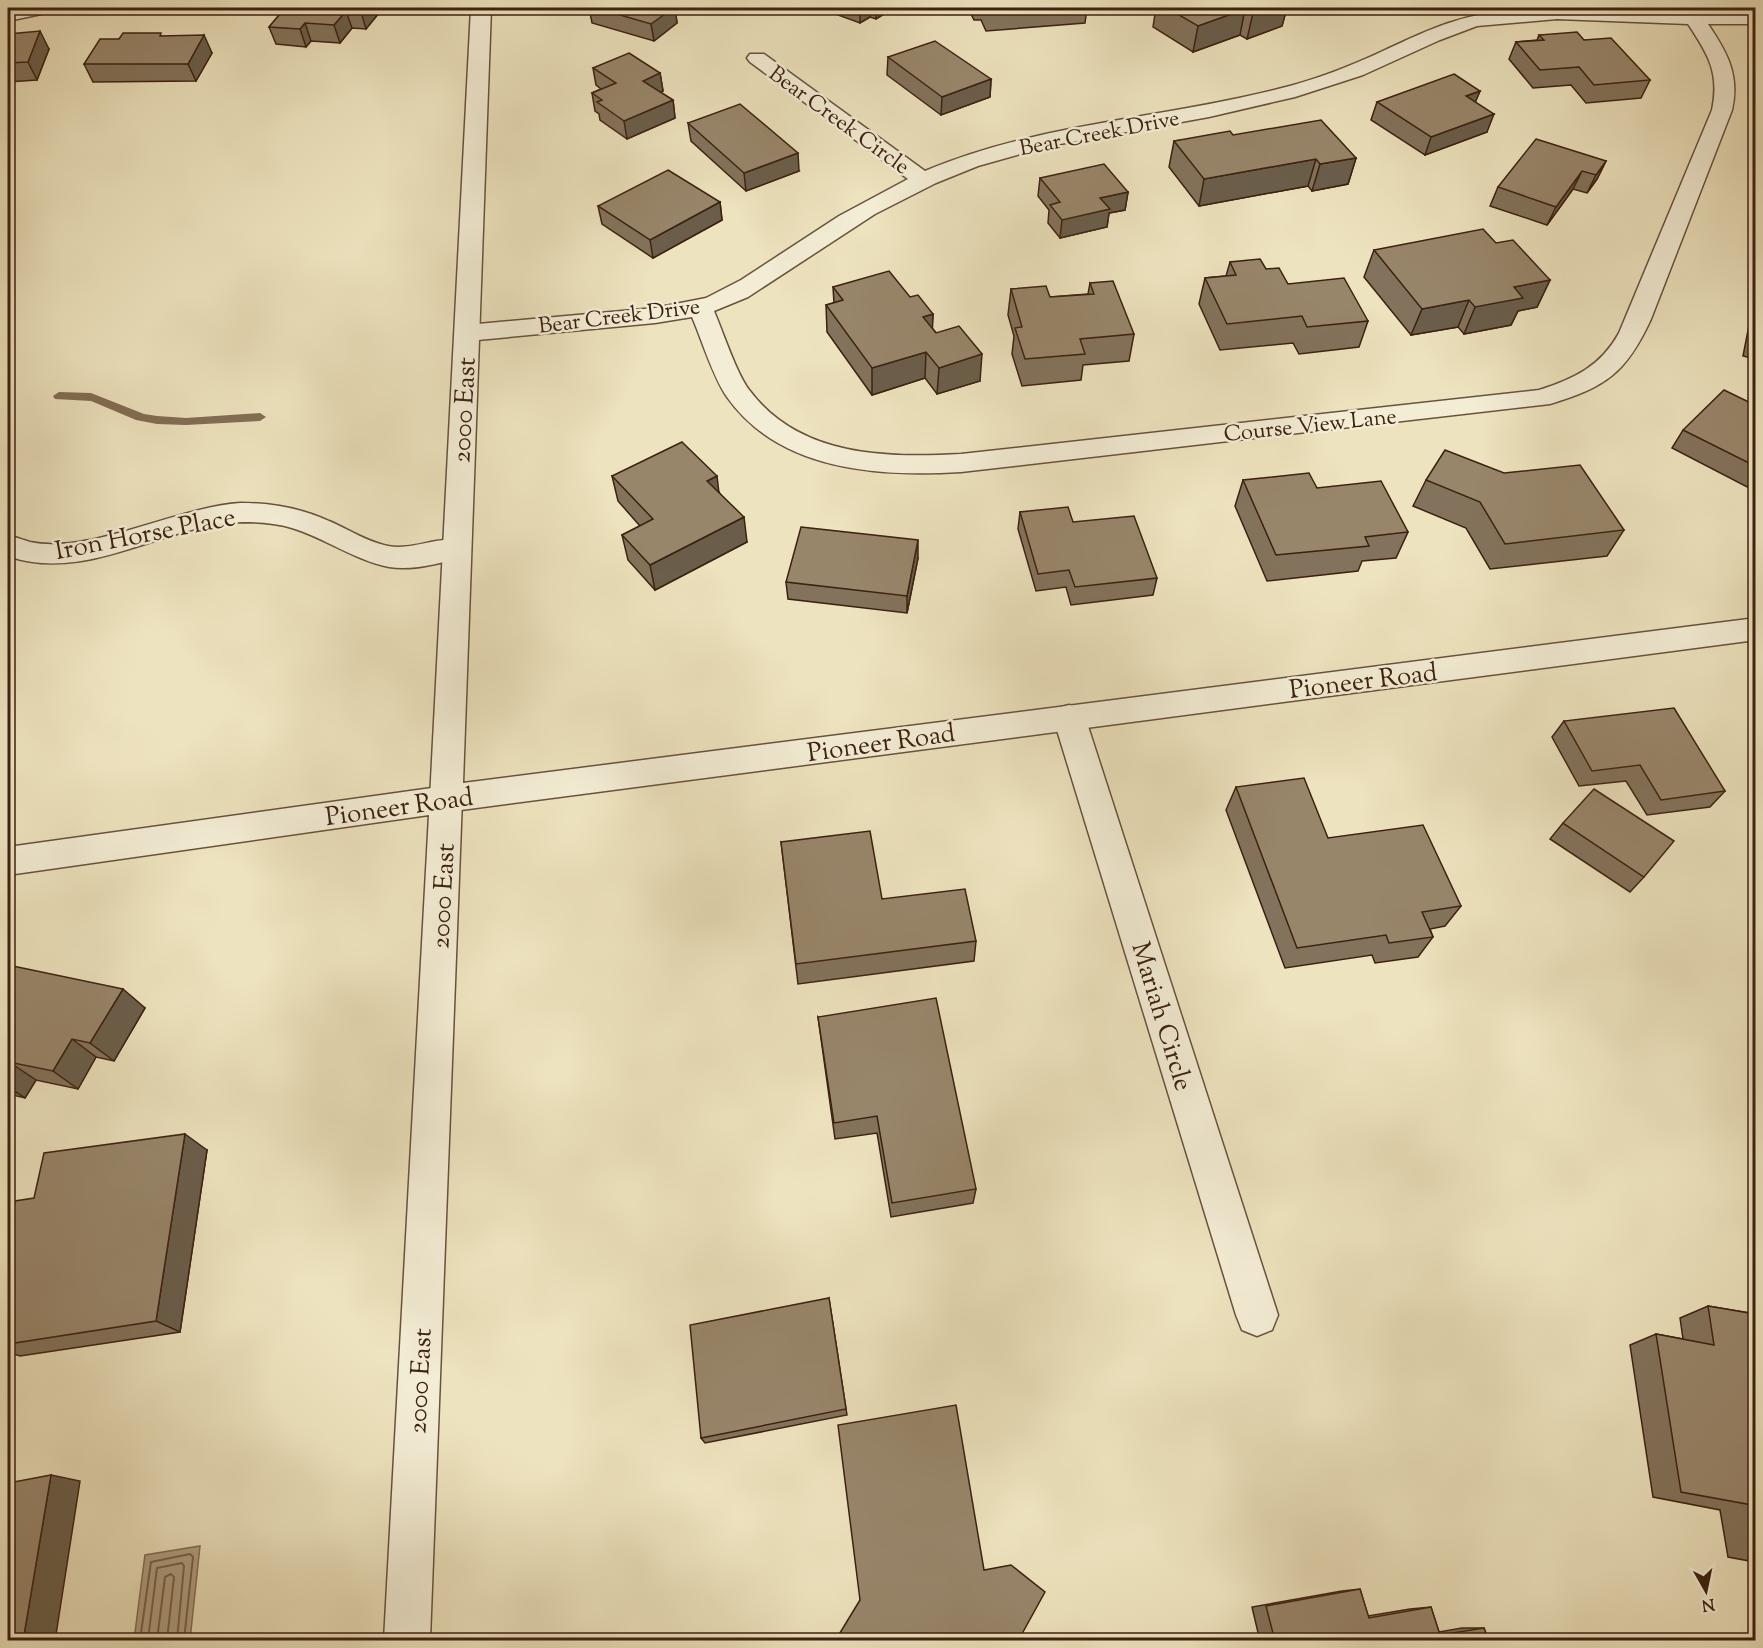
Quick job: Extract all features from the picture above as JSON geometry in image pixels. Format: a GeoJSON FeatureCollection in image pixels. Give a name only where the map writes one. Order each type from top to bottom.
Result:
{"type":"FeatureCollection","features":[{"type":"Feature","properties":{"kind":"street"},"geometry":{"type":"LineString","coordinates":[[8,15],[44,8]]}},
{"type":"Feature","properties":{"kind":"street","name":"2000 East"},"geometry":{"type":"LineString","coordinates":[[407,1641],[481,8]]}},
{"type":"Feature","properties":{"kind":"street","name":"Bear Creek Drive"},"geometry":{"type":"LineString","coordinates":[[467,333],[640,317],[700,307],[727,298],[810,244],[891,195],[922,180],[1021,145],[1072,133],[1230,107],[1288,93],[1338,78],[1434,34],[1489,19],[1529,14],[1569,13],[1755,18]]}},
{"type":"Feature","properties":{"kind":"street","name":"Course View Lane"},"geometry":{"type":"LineString","coordinates":[[700,307],[711,328],[725,370],[736,393],[756,414],[782,433],[812,449],[859,462],[884,465],[961,463],[1541,398],[1568,390],[1607,368],[1620,353],[1638,318],[1722,110],[1727,88],[1723,65],[1694,18]]}},
{"type":"Feature","properties":{"kind":"street","name":"Bear Creek Circle"},"geometry":{"type":"LineString","coordinates":[[757,58],[922,180]]}},
{"type":"Feature","properties":{"kind":"street","name":"Iron Horse Place"},"geometry":{"type":"LineString","coordinates":[[8,545],[17,550],[45,554],[74,552],[217,515],[253,512],[283,516],[309,523],[369,551],[390,557],[455,549]]}},
{"type":"Feature","properties":{"kind":"street","name":"Pioneer Road"},"geometry":{"type":"LineString","coordinates":[[8,861],[446,799],[1755,629]]}},
{"type":"Feature","properties":{"kind":"street","name":"Mariah Circle"},"geometry":{"type":"LineString","coordinates":[[1069,717],[1257,1315]]}},
{"type":"Feature","properties":{"kind":"water"},"geometry":{"type":"Polygon","coordinates":[[[200,1546],[190,1640],[134,1640],[145,1555],[200,1546]]]}},
{"type":"Feature","properties":{"kind":"building"},"geometry":{"type":"Polygon","coordinates":[[[285,8],[364,8],[361,12],[346,11],[334,25],[305,23],[300,29],[269,27],[285,8]]]}},
{"type":"Feature","properties":{"kind":"building"},"geometry":{"type":"Polygon","coordinates":[[[596,8],[673,8],[651,24],[596,8]]]}},
{"type":"Feature","properties":{"kind":"building"},"geometry":{"type":"Polygon","coordinates":[[[984,8],[1059,8],[987,13],[984,8]]]}},
{"type":"Feature","properties":{"kind":"building"},"geometry":{"type":"Polygon","coordinates":[[[1167,8],[1270,8],[1253,13],[1245,9],[1198,26],[1167,8]]]}},
{"type":"Feature","properties":{"kind":"building"},"geometry":{"type":"Polygon","coordinates":[[[40,31],[28,62],[8,63],[8,34],[40,31]]]}},
{"type":"Feature","properties":{"kind":"building"},"geometry":{"type":"Polygon","coordinates":[[[1577,32],[1584,40],[1611,38],[1650,80],[1594,85],[1579,67],[1540,70],[1516,42],[1544,40],[1539,35],[1577,32]]]}},
{"type":"Feature","properties":{"kind":"building"},"geometry":{"type":"Polygon","coordinates":[[[123,33],[161,33],[160,36],[204,35],[188,64],[84,64],[100,39],[119,39],[123,33]]]}},
{"type":"Feature","properties":{"kind":"building"},"geometry":{"type":"Polygon","coordinates":[[[935,41],[991,79],[942,97],[888,57],[935,41]]]}},
{"type":"Feature","properties":{"kind":"building"},"geometry":{"type":"Polygon","coordinates":[[[629,53],[660,73],[643,81],[673,100],[624,121],[597,102],[602,100],[592,93],[616,83],[593,68],[629,53]]]}},
{"type":"Feature","properties":{"kind":"building"},"geometry":{"type":"Polygon","coordinates":[[[1454,74],[1480,91],[1466,96],[1494,114],[1431,137],[1377,102],[1454,74]]]}},
{"type":"Feature","properties":{"kind":"building"},"geometry":{"type":"Polygon","coordinates":[[[740,104],[798,153],[744,173],[688,123],[740,104]]]}},
{"type":"Feature","properties":{"kind":"building"},"geometry":{"type":"Polygon","coordinates":[[[1321,120],[1356,158],[1320,164],[1316,159],[1204,179],[1174,141],[1230,131],[1233,135],[1321,120]]]}},
{"type":"Feature","properties":{"kind":"building"},"geometry":{"type":"Polygon","coordinates":[[[1536,139],[1606,161],[1596,175],[1582,171],[1556,207],[1498,187],[1536,139]]]}},
{"type":"Feature","properties":{"kind":"building"},"geometry":{"type":"Polygon","coordinates":[[[1104,164],[1128,192],[1100,198],[1110,209],[1062,220],[1050,205],[1060,202],[1040,178],[1104,164]]]}},
{"type":"Feature","properties":{"kind":"building"},"geometry":{"type":"Polygon","coordinates":[[[668,170],[720,202],[650,240],[598,206],[668,170]]]}},
{"type":"Feature","properties":{"kind":"building"},"geometry":{"type":"Polygon","coordinates":[[[1483,229],[1496,243],[1513,240],[1550,280],[1514,287],[1523,298],[1475,307],[1469,300],[1422,309],[1374,250],[1483,229]]]}},
{"type":"Feature","properties":{"kind":"building"},"geometry":{"type":"Polygon","coordinates":[[[1260,259],[1266,269],[1279,268],[1288,284],[1344,278],[1368,321],[1307,327],[1302,316],[1227,324],[1205,278],[1236,275],[1230,262],[1260,259]]]}},
{"type":"Feature","properties":{"kind":"building"},"geometry":{"type":"Polygon","coordinates":[[[889,271],[910,297],[918,295],[933,314],[923,317],[936,333],[959,326],[982,354],[939,368],[926,352],[872,368],[826,305],[843,300],[833,287],[889,271]]]}},
{"type":"Feature","properties":{"kind":"building"},"geometry":{"type":"Polygon","coordinates":[[[1113,281],[1134,334],[1080,339],[1085,354],[1025,359],[1015,328],[1022,327],[1011,289],[1046,286],[1050,297],[1094,294],[1090,283],[1113,281]]]}},
{"type":"Feature","properties":{"kind":"building"},"geometry":{"type":"Polygon","coordinates":[[[1724,390],[1755,405],[1755,466],[1683,430],[1724,390]]]}},
{"type":"Feature","properties":{"kind":"building"},"geometry":{"type":"Polygon","coordinates":[[[682,442],[717,476],[707,481],[744,517],[650,565],[622,535],[653,519],[612,476],[682,442]]]}},
{"type":"Feature","properties":{"kind":"building"},"geometry":{"type":"Polygon","coordinates":[[[1445,450],[1504,473],[1580,465],[1624,530],[1505,544],[1480,502],[1426,480],[1445,450]]]}},
{"type":"Feature","properties":{"kind":"building"},"geometry":{"type":"Polygon","coordinates":[[[1309,473],[1317,488],[1381,481],[1408,532],[1365,537],[1369,546],[1276,555],[1243,480],[1309,473]]]}},
{"type":"Feature","properties":{"kind":"building"},"geometry":{"type":"Polygon","coordinates":[[[1068,507],[1073,522],[1134,516],[1157,578],[1075,587],[1069,570],[1038,574],[1020,512],[1068,507]]]}},
{"type":"Feature","properties":{"kind":"building"},"geometry":{"type":"Polygon","coordinates":[[[801,527],[918,540],[907,596],[786,582],[801,527]]]}},
{"type":"Feature","properties":{"kind":"building"},"geometry":{"type":"Polygon","coordinates":[[[1674,708],[1725,791],[1661,800],[1640,765],[1592,771],[1564,721],[1674,708]]]}},
{"type":"Feature","properties":{"kind":"building"},"geometry":{"type":"Polygon","coordinates":[[[1304,778],[1328,838],[1423,825],[1461,906],[1422,912],[1433,937],[1389,943],[1386,935],[1297,948],[1236,787],[1304,778]]]}},
{"type":"Feature","properties":{"kind":"building"},"geometry":{"type":"Polygon","coordinates":[[[1594,789],[1674,841],[1644,877],[1563,823],[1594,789]]]}},
{"type":"Feature","properties":{"kind":"building"},"geometry":{"type":"Polygon","coordinates":[[[870,831],[882,899],[965,889],[976,941],[796,964],[781,842],[870,831]]]}},
{"type":"Feature","properties":{"kind":"building"},"geometry":{"type":"Polygon","coordinates":[[[8,965],[123,989],[90,1043],[72,1039],[53,1071],[9,1062],[8,1065],[8,965]]]}},
{"type":"Feature","properties":{"kind":"building"},"geometry":{"type":"Polygon","coordinates":[[[936,998],[976,1189],[892,1203],[877,1116],[834,1123],[818,1017],[936,998]]]}},
{"type":"Feature","properties":{"kind":"building"},"geometry":{"type":"Polygon","coordinates":[[[185,1134],[156,1321],[8,1344],[8,1266],[13,1243],[8,1244],[8,1234],[15,1201],[34,1198],[44,1153],[185,1134]]]}},
{"type":"Feature","properties":{"kind":"building"},"geometry":{"type":"Polygon","coordinates":[[[829,1298],[846,1409],[701,1438],[690,1325],[829,1298]]]}},
{"type":"Feature","properties":{"kind":"building"},"geometry":{"type":"Polygon","coordinates":[[[1708,1306],[1755,1314],[1755,1526],[1752,1505],[1681,1492],[1656,1334],[1714,1345],[1708,1306]]]}},
{"type":"Feature","properties":{"kind":"building"},"geometry":{"type":"Polygon","coordinates":[[[956,1405],[984,1570],[1011,1565],[1045,1592],[1018,1641],[835,1641],[860,1600],[838,1425],[956,1405]]]}},
{"type":"Feature","properties":{"kind":"building"},"geometry":{"type":"Polygon","coordinates":[[[51,1475],[23,1641],[8,1641],[8,1483],[51,1475]]]}},
{"type":"Feature","properties":{"kind":"building"},"geometry":{"type":"Polygon","coordinates":[[[1360,1589],[1369,1618],[1431,1607],[1440,1635],[1484,1628],[1489,1641],[1275,1641],[1266,1606],[1360,1589]]]}},
{"type":"Feature","properties":{"kind":"waterway"},"geometry":{"type":"LineString","coordinates":[[59,396],[91,397],[140,417],[157,420],[186,421],[260,417]]}}]}
